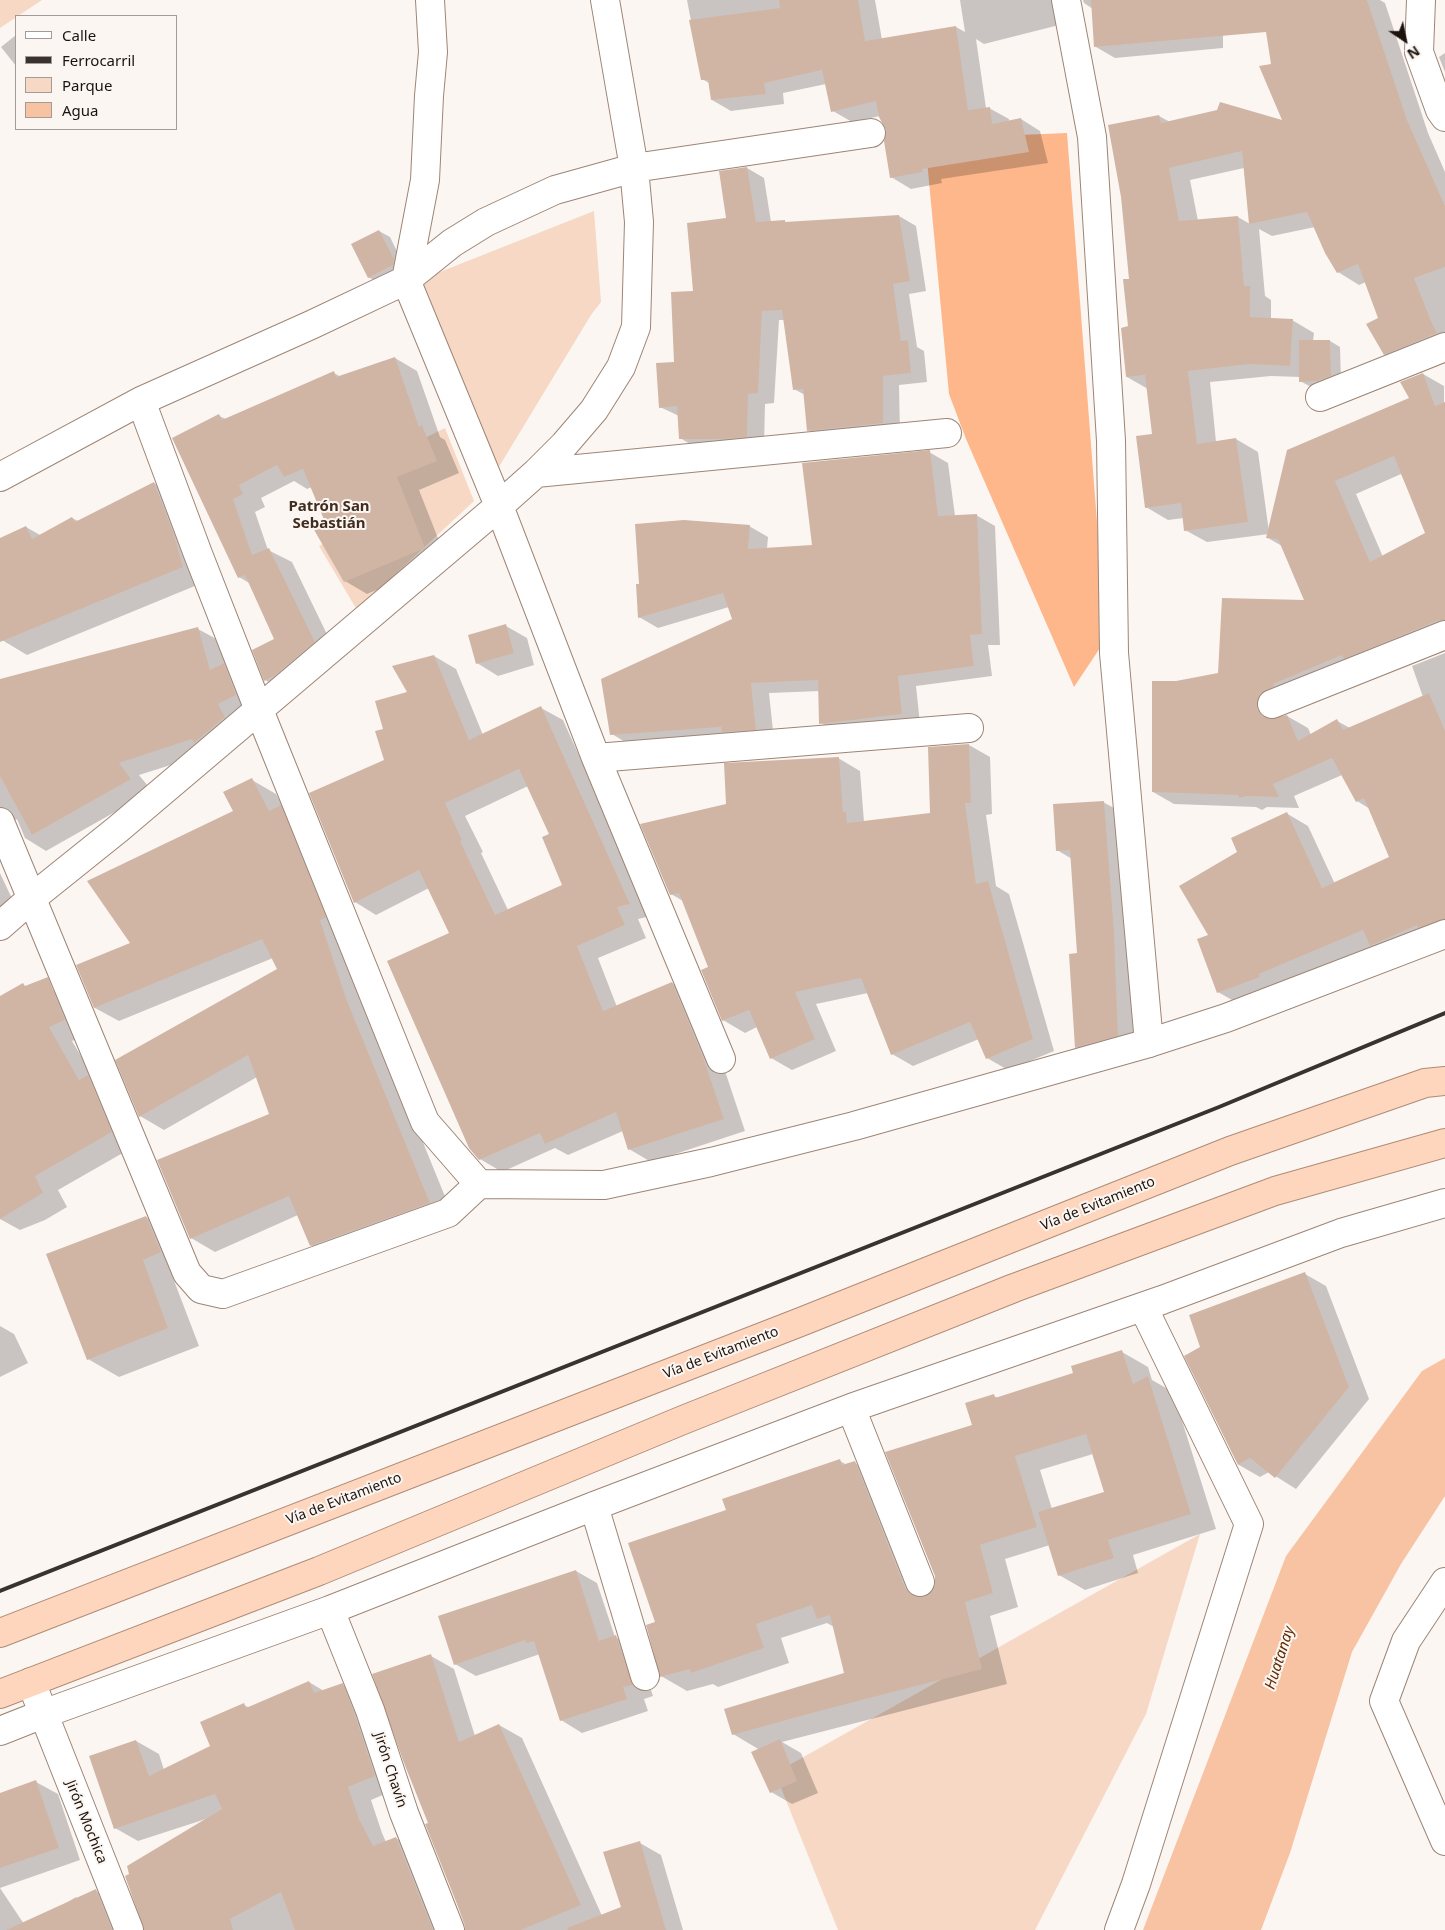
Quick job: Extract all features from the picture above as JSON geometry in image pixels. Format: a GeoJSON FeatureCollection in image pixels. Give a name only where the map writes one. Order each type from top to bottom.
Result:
{"type":"FeatureCollection","features":[{"type":"Feature","properties":{"kind":"highway","name":"Vía de Evitamiento"},"geometry":{"type":"LineString","coordinates":[[0,1633],[808,1320],[1230,1151],[1425,1083],[1445,1081]]}},
{"type":"Feature","properties":{"kind":"highway"},"geometry":{"type":"LineString","coordinates":[[0,1694],[319,1571],[683,1420],[1014,1288],[1276,1192],[1445,1143]]}},
{"type":"Feature","properties":{"kind":"street"},"geometry":{"type":"LineString","coordinates":[[430,0],[433,52],[425,180],[406,280],[499,506],[596,758],[721,1059]]}},
{"type":"Feature","properties":{"kind":"street"},"geometry":{"type":"LineString","coordinates":[[0,926],[118,829],[499,506],[564,445],[594,410],[621,367],[636,327],[639,222],[634,168],[605,0]]}},
{"type":"Feature","properties":{"kind":"street"},"geometry":{"type":"LineString","coordinates":[[1066,0],[1092,137],[1111,441],[1114,653],[1149,1043]]}},
{"type":"Feature","properties":{"kind":"street"},"geometry":{"type":"LineString","coordinates":[[1421,0],[1419,52],[1440,110],[1445,117]]}},
{"type":"Feature","properties":{"kind":"street"},"geometry":{"type":"LineString","coordinates":[[0,477],[141,401],[406,280],[452,243],[486,222],[555,190],[634,168],[871,134]]}},
{"type":"Feature","properties":{"kind":"street"},"geometry":{"type":"LineString","coordinates":[[1320,397],[1445,347]]}},
{"type":"Feature","properties":{"kind":"street"},"geometry":{"type":"LineString","coordinates":[[141,401],[259,710],[425,1122],[479,1184]]}},
{"type":"Feature","properties":{"kind":"street"},"geometry":{"type":"LineString","coordinates":[[536,473],[948,433]]}},
{"type":"Feature","properties":{"kind":"street"},"geometry":{"type":"LineString","coordinates":[[1272,704],[1445,635]]}},
{"type":"Feature","properties":{"kind":"street"},"geometry":{"type":"LineString","coordinates":[[596,758],[969,728]]}},
{"type":"Feature","properties":{"kind":"street"},"geometry":{"type":"LineString","coordinates":[[0,822],[187,1272],[201,1290],[223,1294],[448,1213],[479,1184],[604,1185],[711,1162],[854,1126],[1149,1043],[1226,1018],[1445,934]]}},
{"type":"Feature","properties":{"kind":"street"},"geometry":{"type":"LineString","coordinates":[[0,1731],[330,1610],[594,1506],[851,1408],[1143,1307],[1341,1233],[1445,1203]]}},
{"type":"Feature","properties":{"kind":"street"},"geometry":{"type":"LineString","coordinates":[[1119,1930],[1139,1874],[1249,1524],[1143,1307]]}},
{"type":"Feature","properties":{"kind":"street"},"geometry":{"type":"LineString","coordinates":[[851,1408],[920,1582]]}},
{"type":"Feature","properties":{"kind":"street"},"geometry":{"type":"LineString","coordinates":[[594,1506],[645,1676]]}},
{"type":"Feature","properties":{"kind":"street"},"geometry":{"type":"LineString","coordinates":[[1445,1582],[1406,1641],[1384,1701],[1445,1841]]}},
{"type":"Feature","properties":{"kind":"street","name":"Jirón Chavín"},"geometry":{"type":"LineString","coordinates":[[330,1610],[370,1710],[404,1813],[450,1930]]}},
{"type":"Feature","properties":{"kind":"street","name":"Jirón Mochica"},"geometry":{"type":"LineString","coordinates":[[31,1682],[129,1930]]}},
{"type":"Feature","properties":{"kind":"green space"},"geometry":{"type":"Polygon","coordinates":[[[0,0],[42,0],[20,15],[15,15],[15,18],[0,28],[0,0]]]}},
{"type":"Feature","properties":{"kind":"green space"},"geometry":{"type":"Polygon","coordinates":[[[594,211],[601,302],[591,315],[494,475],[417,281],[594,211]]]}},
{"type":"Feature","properties":{"kind":"green space"},"geometry":{"type":"Polygon","coordinates":[[[445,428],[474,501],[357,610],[319,546],[362,525],[341,479],[445,428]]]}},
{"type":"Feature","properties":{"kind":"green space"},"geometry":{"type":"Polygon","coordinates":[[[1200,1534],[1146,1714],[1035,1930],[838,1930],[775,1773],[1200,1534]]]}},
{"type":"Feature","properties":{"kind":"shaded area"},"geometry":{"type":"Polygon","coordinates":[[[1067,133],[1106,639],[1074,687],[966,439],[949,394],[925,139],[1067,133]]]}},
{"type":"Feature","properties":{"kind":"water","name":"Huatanay"},"geometry":{"type":"Polygon","coordinates":[[[1445,1358],[1445,1496],[1401,1564],[1352,1652],[1290,1853],[1261,1930],[1143,1930],[1286,1556],[1422,1371],[1445,1358]]]}},
{"type":"Feature","properties":{"kind":"building"},"geometry":{"type":"Polygon","coordinates":[[[779,0],[858,0],[865,41],[956,26],[968,110],[990,107],[992,124],[1021,118],[1029,152],[922,169],[923,172],[890,178],[884,141],[886,130],[879,117],[876,101],[831,112],[822,70],[764,83],[766,94],[711,100],[708,80],[701,80],[689,20],[780,8],[779,0]]]}},
{"type":"Feature","properties":{"kind":"building"},"geometry":{"type":"Polygon","coordinates":[[[1091,0],[1367,0],[1407,120],[1445,206],[1445,267],[1414,278],[1437,333],[1384,355],[1366,324],[1378,318],[1358,264],[1337,273],[1325,253],[1307,212],[1249,224],[1242,151],[1169,168],[1179,221],[1238,216],[1244,286],[1250,286],[1250,317],[1293,319],[1290,366],[1249,364],[1188,371],[1197,444],[1236,438],[1248,522],[1184,531],[1181,503],[1145,508],[1136,436],[1152,434],[1145,375],[1126,377],[1121,328],[1128,326],[1123,279],[1129,279],[1121,197],[1108,125],[1159,115],[1161,123],[1217,110],[1220,102],[1282,120],[1259,66],[1271,64],[1266,32],[1094,47],[1091,0]]]}},
{"type":"Feature","properties":{"kind":"building"},"geometry":{"type":"Polygon","coordinates":[[[747,167],[756,222],[899,215],[910,281],[893,284],[901,341],[908,340],[911,373],[883,376],[883,423],[807,431],[803,389],[793,390],[782,310],[762,311],[758,393],[748,394],[747,437],[679,439],[677,406],[659,408],[656,363],[674,362],[671,292],[693,291],[687,223],[726,218],[719,171],[747,167]]]}},
{"type":"Feature","properties":{"kind":"building"},"geometry":{"type":"Polygon","coordinates":[[[379,230],[394,259],[393,265],[368,278],[351,244],[379,230]]]}},
{"type":"Feature","properties":{"kind":"building"},"geometry":{"type":"Polygon","coordinates":[[[1299,340],[1330,340],[1331,376],[1317,381],[1299,382],[1299,340]]]}},
{"type":"Feature","properties":{"kind":"building"},"geometry":{"type":"Polygon","coordinates":[[[395,357],[419,427],[422,425],[437,461],[397,477],[425,548],[344,582],[313,528],[325,522],[303,469],[284,477],[277,465],[239,485],[243,494],[233,499],[252,555],[269,548],[315,642],[274,676],[264,681],[252,650],[274,639],[245,575],[238,578],[172,438],[219,414],[222,420],[334,371],[336,377],[395,357]]]}},
{"type":"Feature","properties":{"kind":"building"},"geometry":{"type":"Polygon","coordinates":[[[1423,373],[1435,406],[1445,402],[1445,620],[1439,620],[1344,659],[1342,655],[1273,684],[1274,686],[1260,694],[1257,709],[1262,716],[1269,719],[1287,715],[1298,741],[1337,719],[1343,730],[1429,693],[1445,731],[1445,919],[1418,928],[1417,925],[1370,946],[1363,930],[1259,974],[1260,977],[1217,993],[1197,939],[1208,935],[1179,886],[1237,852],[1231,838],[1287,812],[1322,888],[1389,857],[1364,798],[1356,802],[1332,758],[1273,784],[1279,797],[1246,796],[1239,798],[1238,795],[1152,792],[1152,681],[1176,681],[1218,673],[1222,598],[1304,600],[1278,539],[1266,538],[1287,450],[1409,398],[1400,382],[1423,373]],[[1394,456],[1335,481],[1370,562],[1425,533],[1394,456]]]}},
{"type":"Feature","properties":{"kind":"building"},"geometry":{"type":"Polygon","coordinates":[[[930,450],[938,516],[977,514],[982,634],[970,635],[974,666],[898,676],[902,714],[819,724],[818,680],[751,683],[756,730],[722,732],[721,727],[610,735],[601,679],[732,619],[723,593],[638,618],[636,584],[639,584],[635,524],[684,520],[750,525],[748,549],[812,545],[802,463],[930,450]]]}},
{"type":"Feature","properties":{"kind":"building"},"geometry":{"type":"Polygon","coordinates":[[[154,482],[174,535],[183,567],[0,642],[0,538],[26,526],[32,539],[72,517],[75,522],[154,482]]]}},
{"type":"Feature","properties":{"kind":"building"},"geometry":{"type":"Polygon","coordinates":[[[506,624],[514,653],[476,664],[468,635],[506,624]]]}},
{"type":"Feature","properties":{"kind":"building"},"geometry":{"type":"Polygon","coordinates":[[[198,627],[210,670],[224,663],[236,695],[218,704],[225,717],[194,743],[192,739],[119,763],[131,779],[32,835],[0,776],[0,679],[198,627]]]}},
{"type":"Feature","properties":{"kind":"building"},"geometry":{"type":"Polygon","coordinates":[[[434,655],[469,740],[541,706],[630,904],[617,907],[625,925],[577,946],[603,1011],[672,982],[703,1057],[724,1119],[628,1150],[616,1112],[545,1144],[540,1133],[479,1160],[469,1148],[387,961],[449,933],[419,870],[354,903],[309,793],[384,760],[375,731],[383,729],[375,701],[407,692],[392,666],[434,655]],[[519,769],[445,803],[462,840],[460,841],[495,915],[562,885],[542,837],[549,834],[519,769]]]}},
{"type":"Feature","properties":{"kind":"building"},"geometry":{"type":"Polygon","coordinates":[[[969,744],[971,803],[965,803],[976,884],[988,881],[1033,1039],[986,1059],[970,1022],[891,1055],[861,978],[795,992],[815,1039],[770,1059],[749,1010],[722,1021],[701,970],[708,967],[679,893],[670,895],[640,824],[726,804],[724,763],[839,757],[843,812],[846,812],[847,823],[930,813],[928,747],[969,744]]]}},
{"type":"Feature","properties":{"kind":"building"},"geometry":{"type":"Polygon","coordinates":[[[252,778],[269,811],[281,805],[326,917],[320,920],[347,1001],[430,1203],[310,1246],[289,1196],[190,1239],[157,1160],[269,1114],[248,1055],[139,1117],[115,1060],[277,969],[262,939],[94,1008],[76,965],[130,943],[87,881],[233,811],[223,792],[252,778]]]}},
{"type":"Feature","properties":{"kind":"building"},"geometry":{"type":"Polygon","coordinates":[[[1104,801],[1114,932],[1118,1036],[1075,1048],[1069,954],[1077,953],[1070,850],[1056,851],[1053,804],[1104,801]]]}},
{"type":"Feature","properties":{"kind":"building"},"geometry":{"type":"Polygon","coordinates":[[[48,977],[65,1020],[49,1027],[79,1080],[88,1075],[112,1132],[35,1176],[43,1193],[0,1219],[0,996],[23,983],[25,986],[48,977]]]}},
{"type":"Feature","properties":{"kind":"building"},"geometry":{"type":"Polygon","coordinates":[[[146,1216],[161,1252],[143,1260],[168,1328],[87,1360],[46,1254],[146,1216]]]}},
{"type":"Feature","properties":{"kind":"building"},"geometry":{"type":"Polygon","coordinates":[[[1305,1272],[1349,1387],[1275,1478],[1250,1458],[1238,1465],[1184,1356],[1200,1347],[1189,1315],[1305,1272]]]}},
{"type":"Feature","properties":{"kind":"building"},"geometry":{"type":"Polygon","coordinates":[[[1122,1350],[1133,1384],[1148,1376],[1191,1514],[1108,1540],[1114,1558],[1058,1576],[1038,1512],[1104,1492],[1086,1434],[1015,1456],[1037,1527],[980,1545],[993,1593],[965,1602],[982,1669],[732,1735],[724,1709],[844,1673],[830,1615],[817,1619],[812,1605],[756,1624],[764,1648],[691,1673],[690,1669],[660,1677],[646,1625],[655,1622],[628,1543],[726,1510],[722,1499],[840,1459],[842,1465],[855,1461],[905,1588],[917,1597],[925,1597],[932,1591],[935,1584],[935,1576],[885,1452],[972,1425],[965,1403],[994,1394],[995,1398],[1073,1373],[1071,1366],[1122,1350]]]}},
{"type":"Feature","properties":{"kind":"building"},"geometry":{"type":"Polygon","coordinates":[[[576,1570],[599,1641],[616,1635],[633,1685],[623,1687],[627,1699],[560,1721],[534,1641],[526,1643],[525,1640],[454,1665],[438,1616],[576,1570]]]}},
{"type":"Feature","properties":{"kind":"building"},"geometry":{"type":"Polygon","coordinates":[[[431,1654],[459,1742],[499,1724],[581,1905],[521,1930],[465,1930],[465,1924],[425,1824],[428,1823],[372,1674],[431,1654]]]}},
{"type":"Feature","properties":{"kind":"building"},"geometry":{"type":"Polygon","coordinates":[[[309,1681],[314,1693],[343,1683],[375,1776],[348,1787],[359,1819],[373,1846],[396,1837],[433,1930],[295,1930],[281,1892],[230,1919],[233,1930],[144,1930],[125,1876],[129,1874],[127,1866],[222,1809],[215,1794],[114,1829],[89,1756],[136,1740],[149,1776],[210,1746],[200,1722],[244,1703],[246,1708],[309,1681]]]}},
{"type":"Feature","properties":{"kind":"building"},"geometry":{"type":"Polygon","coordinates":[[[780,1739],[797,1781],[770,1793],[751,1752],[780,1739]]]}},
{"type":"Feature","properties":{"kind":"building"},"geometry":{"type":"Polygon","coordinates":[[[36,1780],[59,1848],[0,1868],[0,1793],[36,1780]]]}},
{"type":"Feature","properties":{"kind":"building"},"geometry":{"type":"Polygon","coordinates":[[[640,1841],[666,1930],[568,1930],[567,1928],[621,1907],[603,1852],[640,1841]]]}},
{"type":"Feature","properties":{"kind":"building"},"geometry":{"type":"Polygon","coordinates":[[[96,1889],[112,1930],[6,1930],[96,1889]]]}},
{"type":"Feature","properties":{"kind":"railway"},"geometry":{"type":"LineString","coordinates":[[0,1591],[1219,1107],[1445,1013]]}},
{"type":"Feature","properties":{"kind":"district","name":"Patrón San Sebastián"},"geometry":{"type":"Point","coordinates":[329,516]}}]}
